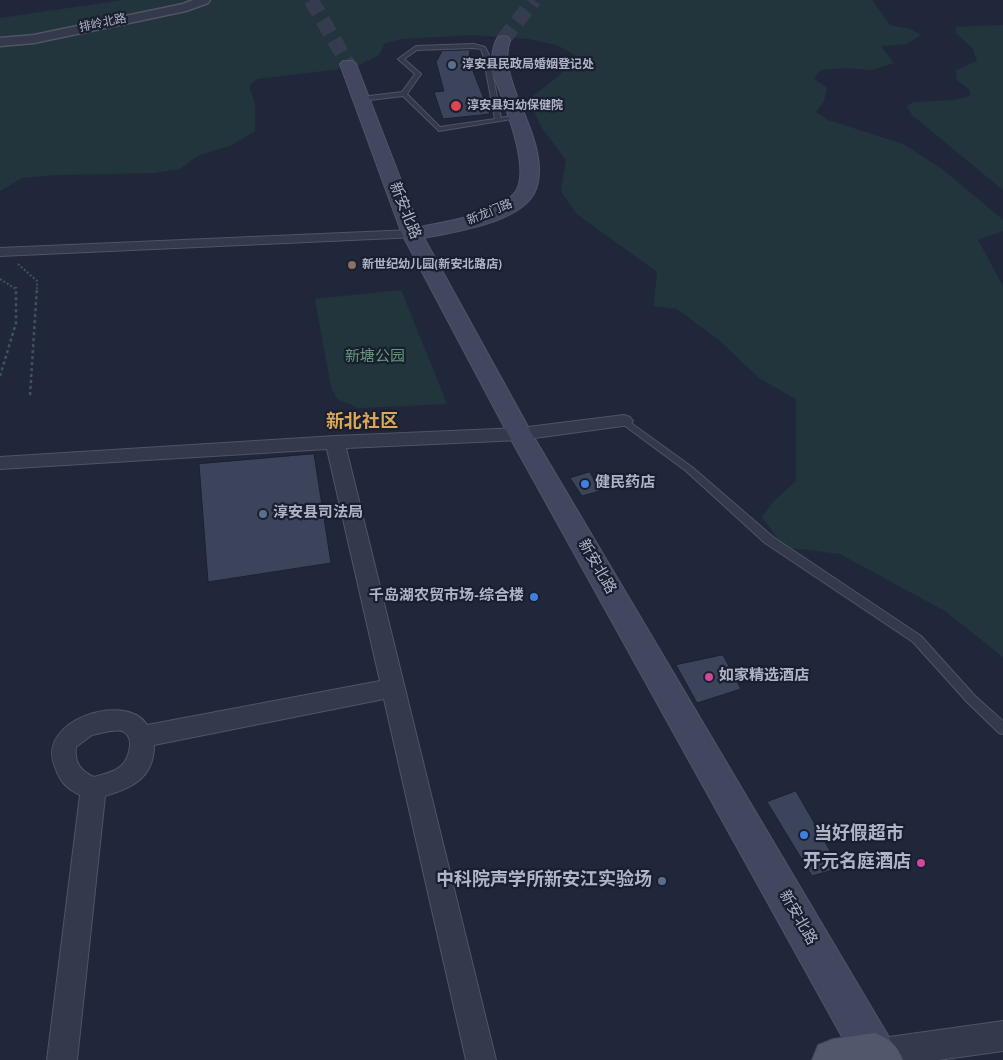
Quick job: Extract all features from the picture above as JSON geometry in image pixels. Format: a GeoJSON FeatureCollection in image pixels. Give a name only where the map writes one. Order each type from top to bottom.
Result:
{"type":"FeatureCollection","features":[{"type":"Feature","properties":{"kind":"main road","name":"新龙门路"},"geometry":{"type":"LineString","coordinates":[[412,234],[460,225],[495,214],[514,205],[527,191],[529,173],[528,153],[501,74],[499,50],[502,40]]}},
{"type":"Feature","properties":{"kind":"main road","name":"新安北路"},"geometry":{"type":"LineString","coordinates":[[348,64],[412,234],[520,434],[878,1058]]}},
{"type":"Feature","properties":{"kind":"main road"},"geometry":{"type":"LineString","coordinates":[[833,1060],[878,1058]]}},
{"type":"Feature","properties":{"kind":"street","name":"排岭北路"},"geometry":{"type":"LineString","coordinates":[[0,42],[34,39],[186,7],[204,0]]}},
{"type":"Feature","properties":{"kind":"street"},"geometry":{"type":"LineString","coordinates":[[0,252],[412,234]]}},
{"type":"Feature","properties":{"kind":"street"},"geometry":{"type":"LineString","coordinates":[[0,463],[335,442],[520,434],[624,421]]}},
{"type":"Feature","properties":{"kind":"street"},"geometry":{"type":"LineString","coordinates":[[335,442],[481,1060]]}},
{"type":"Feature","properties":{"kind":"street"},"geometry":{"type":"LineString","coordinates":[[140,737],[393,688]]}},
{"type":"Feature","properties":{"kind":"street"},"geometry":{"type":"LineString","coordinates":[[95,722],[129,722],[135,727],[140,737],[142,745],[140,757],[130,774],[93,788],[72,778],[67,767],[64,759],[65,748],[72,734],[95,722]]}},
{"type":"Feature","properties":{"kind":"street"},"geometry":{"type":"LineString","coordinates":[[62,1060],[93,788]]}},
{"type":"Feature","properties":{"kind":"street"},"geometry":{"type":"LineString","coordinates":[[878,1058],[1003,1036]]}},
{"type":"Feature","properties":{"kind":"lane"},"geometry":{"type":"LineString","coordinates":[[361,98],[404,94],[418,74],[401,59],[416,48],[474,46],[483,48],[486,55],[498,120]]}},
{"type":"Feature","properties":{"kind":"lane"},"geometry":{"type":"LineString","coordinates":[[404,94],[439,129],[516,117]]}},
{"type":"Feature","properties":{"kind":"lane"},"geometry":{"type":"LineString","coordinates":[[624,421],[689,469],[769,540],[917,639],[971,699],[1003,730]]}},
{"type":"Feature","properties":{"kind":"path"},"geometry":{"type":"LineString","coordinates":[[18,264],[37,281],[30,395]]}},
{"type":"Feature","properties":{"kind":"path"},"geometry":{"type":"LineString","coordinates":[[0,279],[16,287],[16,323],[0,376]]}},
{"type":"Feature","properties":{"kind":"green space"},"geometry":{"type":"Polygon","coordinates":[[[124,0],[872,0],[890,25],[910,29],[921,35],[907,44],[881,46],[894,63],[872,70],[848,68],[820,70],[814,79],[827,88],[824,101],[816,112],[828,120],[903,144],[942,169],[1003,220],[1003,231],[978,240],[1003,286],[1003,657],[945,611],[840,554],[784,547],[762,517],[774,501],[796,481],[796,399],[759,378],[719,340],[677,309],[654,306],[657,272],[577,214],[561,191],[566,160],[542,128],[528,100],[555,79],[578,57],[557,45],[529,39],[472,35],[402,39],[385,43],[379,55],[355,67],[257,79],[249,86],[255,104],[255,131],[230,146],[199,155],[180,169],[153,173],[55,175],[22,178],[0,191],[0,18],[124,0]]]}},
{"type":"Feature","properties":{"kind":"green space"},"geometry":{"type":"Polygon","coordinates":[[[1003,25],[1003,190],[912,115],[907,106],[913,102],[955,100],[970,96],[970,90],[957,80],[956,70],[977,61],[973,49],[956,33],[956,27],[1003,25]]]}},
{"type":"Feature","properties":{"kind":"green space","name":"新塘公园"},"geometry":{"type":"Polygon","coordinates":[[[401,290],[447,404],[359,408],[337,399],[331,387],[315,299],[401,290]]]}},
{"type":"Feature","properties":{"kind":"building","name":"淳安县妇幼保健院"},"geometry":{"type":"Polygon","coordinates":[[[470,50],[469,61],[490,114],[443,119],[434,92],[444,91],[436,62],[442,51],[470,50]]]}},
{"type":"Feature","properties":{"kind":"building","name":"淳安县司法局"},"geometry":{"type":"Polygon","coordinates":[[[314,454],[331,563],[208,582],[199,464],[314,454]]]}},
{"type":"Feature","properties":{"kind":"building","name":"健民药店"},"geometry":{"type":"Polygon","coordinates":[[[590,472],[600,491],[582,496],[570,478],[590,472]]]}},
{"type":"Feature","properties":{"kind":"building","name":"如家精选酒店"},"geometry":{"type":"Polygon","coordinates":[[[723,655],[741,689],[697,703],[676,665],[723,655]]]}},
{"type":"Feature","properties":{"kind":"building","name":"当好假超市"},"geometry":{"type":"Polygon","coordinates":[[[796,791],[840,868],[812,876],[767,802],[796,791]]]}},
{"type":"Feature","properties":{"kind":"tunnel"},"geometry":{"type":"LineString","coordinates":[[311,0],[348,64]]}},
{"type":"Feature","properties":{"kind":"tunnel"},"geometry":{"type":"LineString","coordinates":[[503,40],[534,0]]}},
{"type":"Feature","properties":{"kind":"place","name":"淳安县民政局婚姻登记处"},"geometry":{"type":"Point","coordinates":[452,65]}},
{"type":"Feature","properties":{"kind":"place","name":"淳安县妇幼保健院"},"geometry":{"type":"Point","coordinates":[456,106]}},
{"type":"Feature","properties":{"kind":"place","name":"新世纪幼儿园(新安北路店)"},"geometry":{"type":"Point","coordinates":[352,265]}},
{"type":"Feature","properties":{"kind":"place","name":"健民药店"},"geometry":{"type":"Point","coordinates":[585,484]}},
{"type":"Feature","properties":{"kind":"place","name":"淳安县司法局"},"geometry":{"type":"Point","coordinates":[263,514]}},
{"type":"Feature","properties":{"kind":"place","name":"千岛湖农贸市场-综合楼"},"geometry":{"type":"Point","coordinates":[534,597]}},
{"type":"Feature","properties":{"kind":"place","name":"如家精选酒店"},"geometry":{"type":"Point","coordinates":[709,677]}},
{"type":"Feature","properties":{"kind":"place","name":"当好假超市"},"geometry":{"type":"Point","coordinates":[804,835]}},
{"type":"Feature","properties":{"kind":"place","name":"开元名庭酒店"},"geometry":{"type":"Point","coordinates":[921,863]}},
{"type":"Feature","properties":{"kind":"place","name":"中科院声学所新安江实验场"},"geometry":{"type":"Point","coordinates":[662,881]}},
{"type":"Feature","properties":{"kind":"district","name":"新北社区"},"geometry":{"type":"Point","coordinates":[362,423]}}]}
